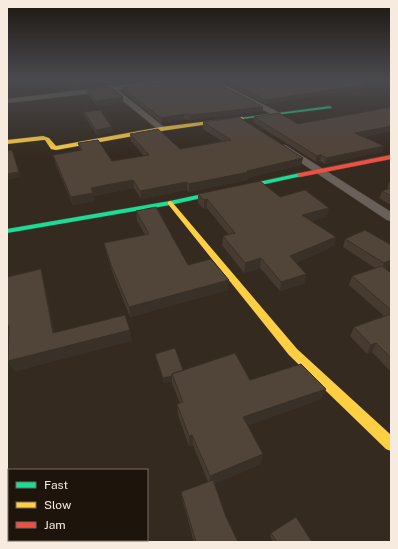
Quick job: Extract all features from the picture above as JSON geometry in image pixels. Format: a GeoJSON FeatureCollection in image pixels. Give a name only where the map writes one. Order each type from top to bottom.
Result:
{"type":"FeatureCollection","features":[{"type":"Feature","properties":{"kind":"street"},"geometry":{"type":"LineString","coordinates":[[132,105],[161,128]]}},
{"type":"Feature","properties":{"kind":"street"},"geometry":{"type":"LineString","coordinates":[[260,105],[276,113]]}},
{"type":"Feature","properties":{"kind":"street"},"geometry":{"type":"LineString","coordinates":[[7,142],[44,138],[47,139],[53,148],[56,148],[161,128],[240,119],[330,106]]}},
{"type":"Feature","properties":{"kind":"street"},"geometry":{"type":"LineString","coordinates":[[240,119],[254,128]]}},
{"type":"Feature","properties":{"kind":"street"},"geometry":{"type":"LineString","coordinates":[[274,141],[391,217]]}},
{"type":"Feature","properties":{"kind":"street"},"geometry":{"type":"LineString","coordinates":[[7,232],[170,203],[320,170],[391,158]]}},
{"type":"Feature","properties":{"kind":"street"},"geometry":{"type":"LineString","coordinates":[[170,203],[293,352],[370,422],[391,444]]}},
{"type":"Feature","properties":{"kind":"building"},"geometry":{"type":"Polygon","coordinates":[[[144,105],[258,105],[263,107],[190,115],[184,114],[161,118],[144,105]]]}},
{"type":"Feature","properties":{"kind":"building"},"geometry":{"type":"Polygon","coordinates":[[[391,107],[391,126],[355,133],[384,146],[326,158],[321,155],[317,156],[254,117],[279,113],[298,124],[391,107]]]}},
{"type":"Feature","properties":{"kind":"building"},"geometry":{"type":"Polygon","coordinates":[[[100,110],[112,127],[96,130],[84,112],[100,110]]]}},
{"type":"Feature","properties":{"kind":"building"},"geometry":{"type":"Polygon","coordinates":[[[239,117],[303,158],[247,171],[249,172],[189,184],[187,182],[140,191],[133,180],[91,188],[93,193],[71,197],[53,155],[82,150],[78,143],[98,140],[112,161],[149,155],[130,134],[158,129],[180,149],[231,140],[203,122],[239,117]]]}},
{"type":"Feature","properties":{"kind":"building"},"geometry":{"type":"Polygon","coordinates":[[[12,150],[19,172],[7,174],[7,151],[12,150]]]}},
{"type":"Feature","properties":{"kind":"building"},"geometry":{"type":"Polygon","coordinates":[[[260,181],[280,197],[305,190],[329,208],[302,215],[336,237],[290,256],[306,274],[281,282],[261,258],[245,263],[223,236],[235,233],[207,199],[204,200],[198,194],[260,181]]]}},
{"type":"Feature","properties":{"kind":"building"},"geometry":{"type":"Polygon","coordinates":[[[391,188],[391,196],[382,191],[391,188]]]}},
{"type":"Feature","properties":{"kind":"building"},"geometry":{"type":"Polygon","coordinates":[[[156,207],[188,265],[211,259],[229,280],[129,307],[111,265],[104,243],[149,234],[136,211],[156,207]]]}},
{"type":"Feature","properties":{"kind":"building"},"geometry":{"type":"Polygon","coordinates":[[[365,230],[391,245],[391,260],[384,263],[345,239],[365,230]]]}},
{"type":"Feature","properties":{"kind":"building"},"geometry":{"type":"Polygon","coordinates":[[[382,266],[391,273],[391,310],[352,276],[382,266]]]}},
{"type":"Feature","properties":{"kind":"building"},"geometry":{"type":"Polygon","coordinates":[[[41,269],[53,333],[125,315],[130,330],[8,361],[9,326],[7,326],[7,277],[41,269]]]}},
{"type":"Feature","properties":{"kind":"building"},"geometry":{"type":"Polygon","coordinates":[[[391,314],[391,358],[376,343],[371,345],[354,327],[391,314]]]}},
{"type":"Feature","properties":{"kind":"building"},"geometry":{"type":"Polygon","coordinates":[[[175,348],[183,370],[172,374],[172,376],[163,378],[155,354],[175,348]]]}},
{"type":"Feature","properties":{"kind":"building"},"geometry":{"type":"Polygon","coordinates":[[[235,353],[250,380],[301,364],[326,389],[243,417],[263,454],[210,476],[192,435],[189,436],[177,404],[183,402],[172,374],[235,353]]]}},
{"type":"Feature","properties":{"kind":"building"},"geometry":{"type":"Polygon","coordinates":[[[213,480],[226,517],[238,542],[196,542],[181,492],[213,480]]]}},
{"type":"Feature","properties":{"kind":"building"},"geometry":{"type":"Polygon","coordinates":[[[296,517],[312,542],[277,542],[271,533],[296,517]]]}},
{"type":"Feature","properties":{"kind":"traffic: fast"},"geometry":{"type":"LineString","coordinates":[[242,118],[330,107]]}},
{"type":"Feature","properties":{"kind":"traffic: fast"},"geometry":{"type":"LineString","coordinates":[[7,231],[170,203],[300,175]]}},
{"type":"Feature","properties":{"kind":"traffic: slow"},"geometry":{"type":"LineString","coordinates":[[7,142],[43,138],[47,139],[53,148],[56,148],[161,129],[242,118]]}},
{"type":"Feature","properties":{"kind":"traffic: slow"},"geometry":{"type":"LineString","coordinates":[[170,203],[293,352],[391,444]]}},
{"type":"Feature","properties":{"kind":"traffic: jam"},"geometry":{"type":"LineString","coordinates":[[300,175],[391,157]]}}]}
